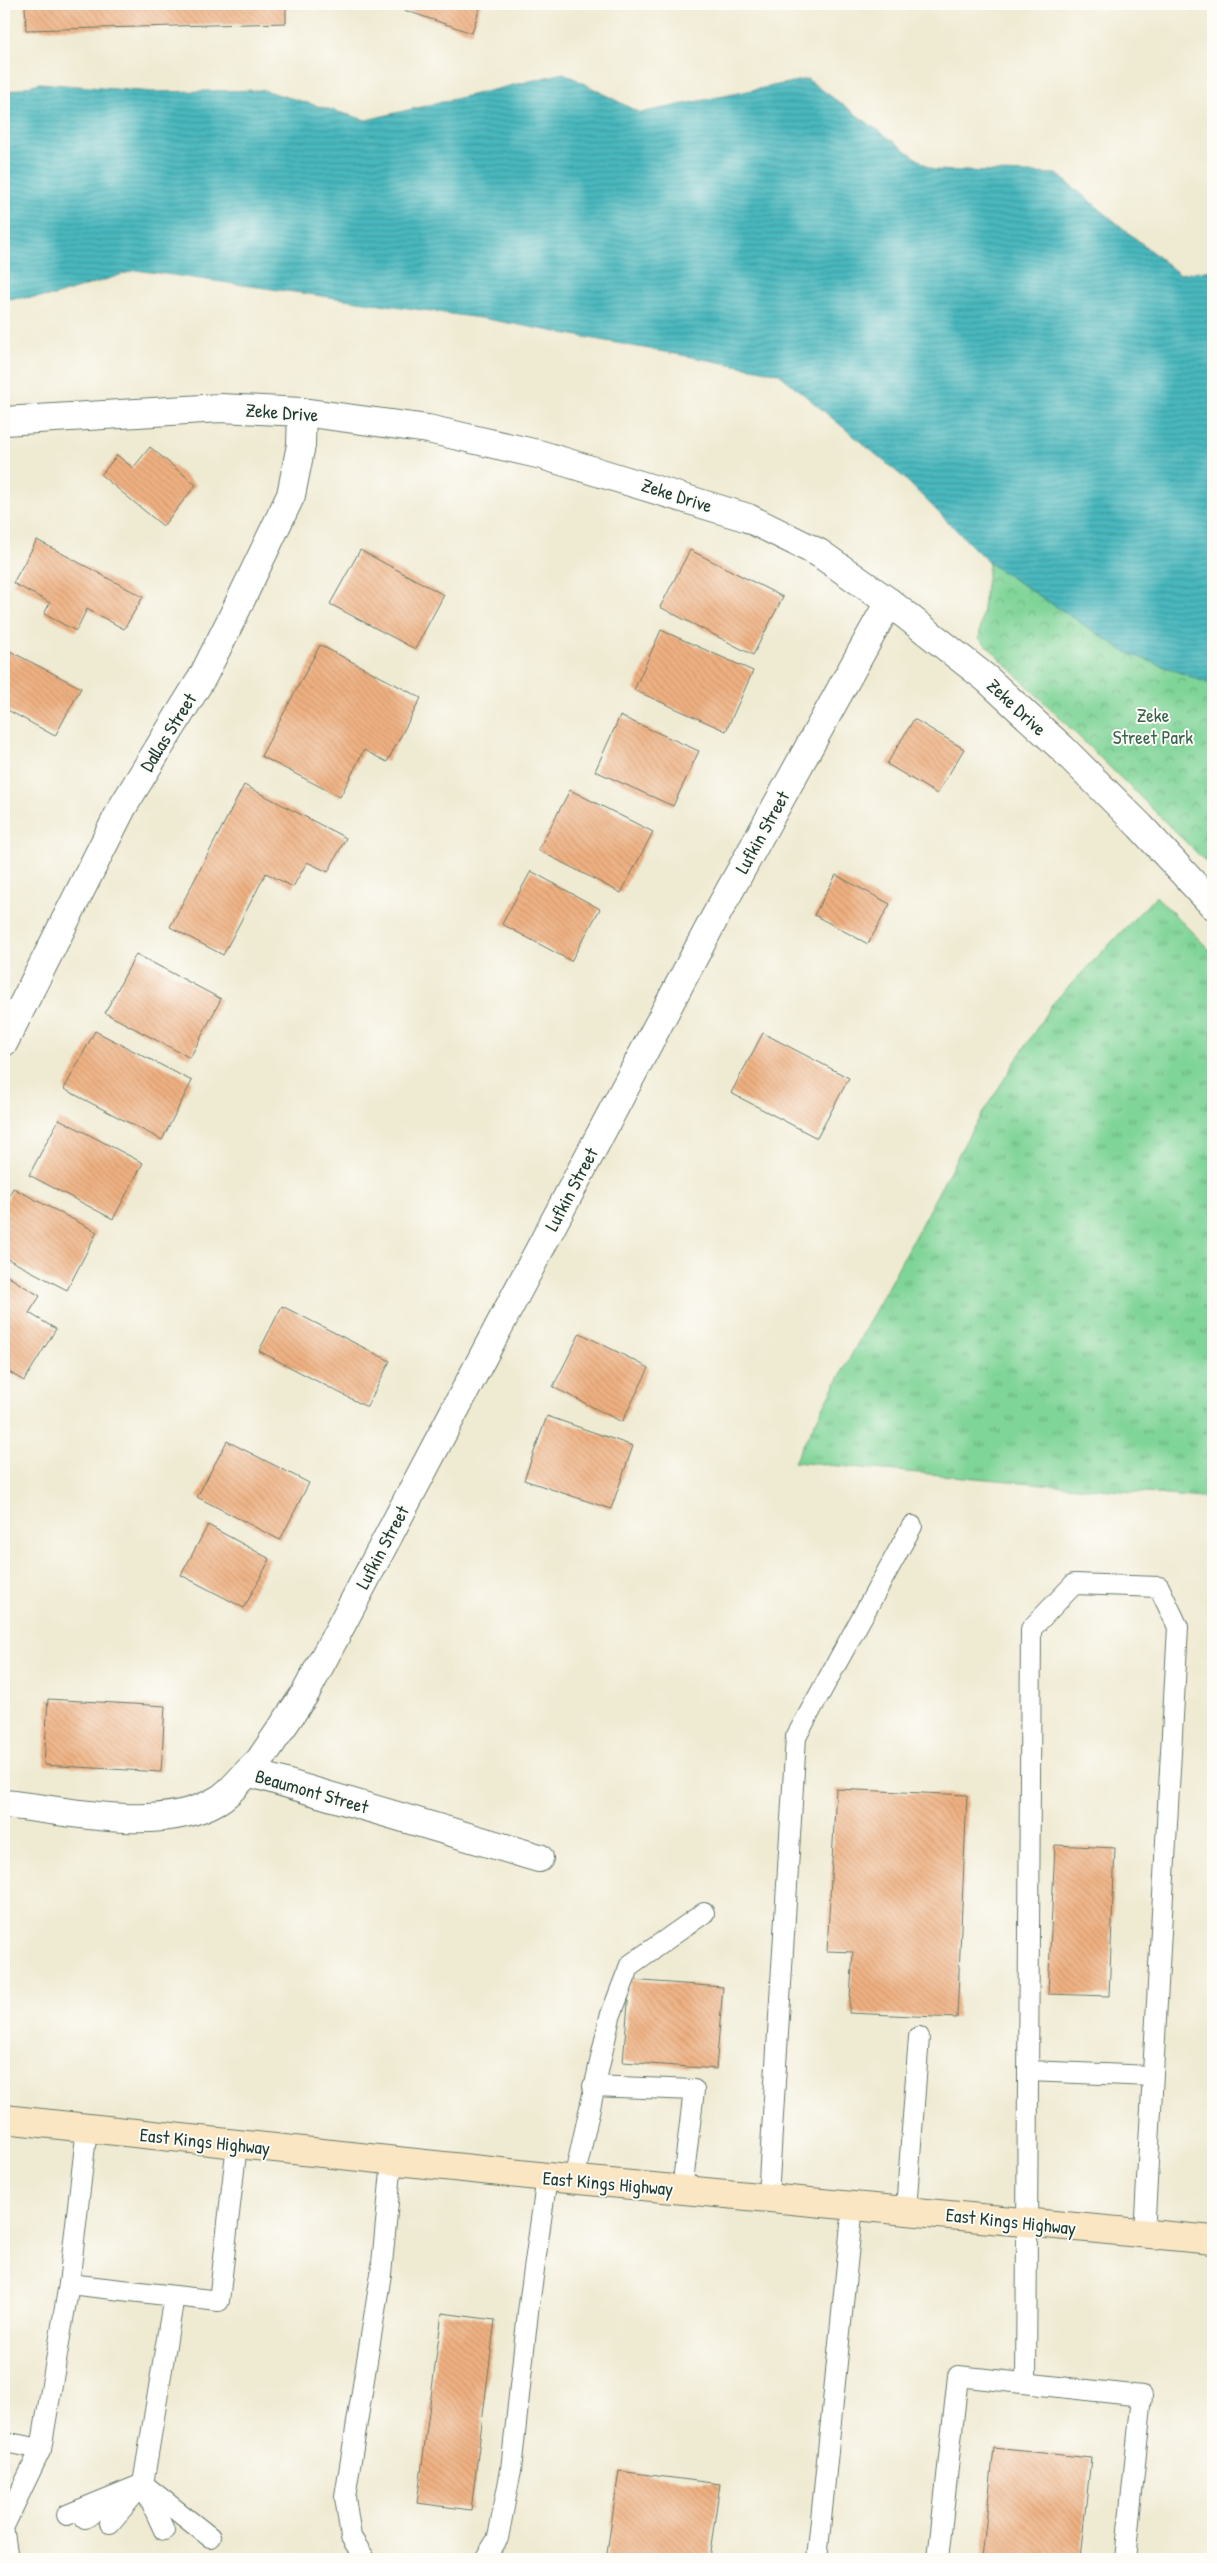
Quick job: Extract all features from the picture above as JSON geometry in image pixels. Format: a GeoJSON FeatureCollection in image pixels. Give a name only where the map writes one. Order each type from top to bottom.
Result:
{"type":"FeatureCollection","features":[{"type":"Feature","properties":{"kind":"main road","name":"East Kings Highway"},"geometry":{"type":"LineString","coordinates":[[4,2119],[574,2180],[1213,2240]]}},
{"type":"Feature","properties":{"kind":"street","name":"Zeke Drive"},"geometry":{"type":"LineString","coordinates":[[4,421],[220,408],[302,412],[428,429],[542,455],[748,518],[819,553],[889,602],[988,679],[1062,748],[1140,826],[1213,905]]}},
{"type":"Feature","properties":{"kind":"street","name":"Dallas Street"},"geometry":{"type":"LineString","coordinates":[[4,1042],[122,808],[203,676],[234,616],[291,495],[301,445],[302,412]]}},
{"type":"Feature","properties":{"kind":"street","name":"Lufkin Street"},"geometry":{"type":"LineString","coordinates":[[248,1772],[260,1760],[306,1692],[709,928],[889,602]]}},
{"type":"Feature","properties":{"kind":"street","name":"Beaumont Street"},"geometry":{"type":"LineString","coordinates":[[4,1804],[142,1819],[183,1815],[219,1800],[248,1772],[539,1858]]}},
{"type":"Feature","properties":{"kind":"lane"},"geometry":{"type":"LineString","coordinates":[[768,2197],[796,1737],[912,1526]]}},
{"type":"Feature","properties":{"kind":"lane"},"geometry":{"type":"LineString","coordinates":[[1026,2384],[1031,1629],[1074,1584],[1159,1588],[1178,1627],[1144,2234]]}},
{"type":"Feature","properties":{"kind":"lane"},"geometry":{"type":"LineString","coordinates":[[574,2180],[593,2086],[610,2017],[630,1965],[704,1913]]}},
{"type":"Feature","properties":{"kind":"lane"},"geometry":{"type":"LineString","coordinates":[[906,2210],[919,2036]]}},
{"type":"Feature","properties":{"kind":"lane"},"geometry":{"type":"LineString","coordinates":[[1028,2071],[1152,2076]]}},
{"type":"Feature","properties":{"kind":"lane"},"geometry":{"type":"LineString","coordinates":[[593,2086],[694,2090],[682,2190]]}},
{"type":"Feature","properties":{"kind":"lane"},"geometry":{"type":"LineString","coordinates":[[4,2526],[41,2449],[68,2284],[87,2128]]}},
{"type":"Feature","properties":{"kind":"lane"},"geometry":{"type":"LineString","coordinates":[[68,2284],[219,2301],[237,2144]]}},
{"type":"Feature","properties":{"kind":"lane"},"geometry":{"type":"LineString","coordinates":[[365,2559],[351,2536],[345,2497],[381,2274],[392,2161]]}},
{"type":"Feature","properties":{"kind":"lane"},"geometry":{"type":"LineString","coordinates":[[485,2559],[498,2538],[511,2470],[528,2312],[547,2177]]}},
{"type":"Feature","properties":{"kind":"lane"},"geometry":{"type":"LineString","coordinates":[[817,2559],[853,2205]]}},
{"type":"Feature","properties":{"kind":"lane"},"geometry":{"type":"LineString","coordinates":[[110,2523],[143,2484],[174,2296]]}},
{"type":"Feature","properties":{"kind":"lane"},"geometry":{"type":"LineString","coordinates":[[938,2559],[958,2376],[1142,2396],[1124,2559]]}},
{"type":"Feature","properties":{"kind":"lane"},"geometry":{"type":"LineString","coordinates":[[4,2442],[41,2449]]}},
{"type":"Feature","properties":{"kind":"lane"},"geometry":{"type":"LineString","coordinates":[[76,2516],[143,2484]]}},
{"type":"Feature","properties":{"kind":"lane"},"geometry":{"type":"LineString","coordinates":[[143,2484],[164,2530]]}},
{"type":"Feature","properties":{"kind":"lane"},"geometry":{"type":"LineString","coordinates":[[143,2484],[190,2534]]}},
{"type":"Feature","properties":{"kind":"lane"},"geometry":{"type":"LineString","coordinates":[[143,2484],[210,2537]]}},
{"type":"Feature","properties":{"kind":"lane"},"geometry":{"type":"LineString","coordinates":[[4,2533],[8,2559]]}},
{"type":"Feature","properties":{"kind":"green space","name":"Zeke Street Park"},"geometry":{"type":"Polygon","coordinates":[[[989,563],[1126,652],[1213,685],[1213,869],[979,638],[989,563]]]}},
{"type":"Feature","properties":{"kind":"green space"},"geometry":{"type":"Polygon","coordinates":[[[1156,896],[1213,953],[1213,1499],[794,1462],[970,1133],[1052,1004],[1156,896]]]}},
{"type":"Feature","properties":{"kind":"water"},"geometry":{"type":"Polygon","coordinates":[[[564,73],[640,113],[807,79],[933,170],[1057,174],[1179,274],[1213,270],[1213,685],[1126,652],[989,563],[903,477],[778,373],[487,319],[136,270],[54,296],[4,299],[4,93],[39,83],[153,92],[263,90],[366,120],[564,73]]]}},
{"type":"Feature","properties":{"kind":"building"},"geometry":{"type":"Polygon","coordinates":[[[25,4],[286,4],[286,23],[26,30],[25,4]]]}},
{"type":"Feature","properties":{"kind":"building"},"geometry":{"type":"Polygon","coordinates":[[[402,4],[481,4],[472,33],[401,9],[402,4]]]}},
{"type":"Feature","properties":{"kind":"building"},"geometry":{"type":"Polygon","coordinates":[[[150,447],[196,485],[163,526],[101,475],[117,455],[133,468],[150,447]]]}},
{"type":"Feature","properties":{"kind":"building"},"geometry":{"type":"Polygon","coordinates":[[[37,540],[143,597],[124,629],[87,609],[76,631],[44,614],[50,603],[13,583],[37,540]]]}},
{"type":"Feature","properties":{"kind":"building"},"geometry":{"type":"Polygon","coordinates":[[[360,550],[444,595],[415,649],[330,604],[360,550]]]}},
{"type":"Feature","properties":{"kind":"building"},"geometry":{"type":"Polygon","coordinates":[[[690,550],[783,597],[753,655],[660,607],[690,550]]]}},
{"type":"Feature","properties":{"kind":"building"},"geometry":{"type":"Polygon","coordinates":[[[661,630],[753,671],[726,731],[634,690],[661,630]]]}},
{"type":"Feature","properties":{"kind":"building"},"geometry":{"type":"Polygon","coordinates":[[[320,645],[421,698],[387,762],[364,750],[340,797],[261,756],[320,645]]]}},
{"type":"Feature","properties":{"kind":"building"},"geometry":{"type":"Polygon","coordinates":[[[4,648],[81,688],[55,736],[4,708],[4,648]]]}},
{"type":"Feature","properties":{"kind":"building"},"geometry":{"type":"Polygon","coordinates":[[[620,716],[699,751],[673,806],[595,771],[620,716]]]}},
{"type":"Feature","properties":{"kind":"building"},"geometry":{"type":"Polygon","coordinates":[[[914,719],[964,749],[937,794],[887,764],[914,719]]]}},
{"type":"Feature","properties":{"kind":"building"},"geometry":{"type":"Polygon","coordinates":[[[244,785],[346,838],[328,872],[307,862],[293,887],[266,873],[223,955],[170,927],[244,785]]]}},
{"type":"Feature","properties":{"kind":"building"},"geometry":{"type":"Polygon","coordinates":[[[570,790],[653,832],[621,893],[538,850],[570,790]]]}},
{"type":"Feature","properties":{"kind":"building"},"geometry":{"type":"Polygon","coordinates":[[[531,871],[600,909],[571,961],[502,924],[531,871]]]}},
{"type":"Feature","properties":{"kind":"building"},"geometry":{"type":"Polygon","coordinates":[[[836,875],[890,904],[868,944],[814,915],[836,875]]]}},
{"type":"Feature","properties":{"kind":"building"},"geometry":{"type":"Polygon","coordinates":[[[136,954],[221,999],[190,1058],[105,1013],[136,954]]]}},
{"type":"Feature","properties":{"kind":"building"},"geometry":{"type":"Polygon","coordinates":[[[95,1031],[192,1081],[162,1140],[64,1089],[95,1031]]]}},
{"type":"Feature","properties":{"kind":"building"},"geometry":{"type":"Polygon","coordinates":[[[763,1033],[849,1078],[817,1138],[731,1093],[763,1033]]]}},
{"type":"Feature","properties":{"kind":"building"},"geometry":{"type":"Polygon","coordinates":[[[59,1119],[143,1163],[113,1219],[29,1175],[59,1119]]]}},
{"type":"Feature","properties":{"kind":"building"},"geometry":{"type":"Polygon","coordinates":[[[13,1188],[97,1232],[67,1290],[4,1257],[4,1206],[13,1188]]]}},
{"type":"Feature","properties":{"kind":"building"},"geometry":{"type":"Polygon","coordinates":[[[4,1274],[40,1296],[29,1313],[56,1329],[24,1381],[4,1369],[4,1274]]]}},
{"type":"Feature","properties":{"kind":"building"},"geometry":{"type":"Polygon","coordinates":[[[282,1306],[390,1361],[367,1407],[259,1351],[282,1306]]]}},
{"type":"Feature","properties":{"kind":"building"},"geometry":{"type":"Polygon","coordinates":[[[580,1333],[649,1368],[622,1422],[553,1387],[580,1333]]]}},
{"type":"Feature","properties":{"kind":"building"},"geometry":{"type":"Polygon","coordinates":[[[547,1416],[633,1446],[611,1509],[524,1480],[547,1416]]]}},
{"type":"Feature","properties":{"kind":"building"},"geometry":{"type":"Polygon","coordinates":[[[227,1441],[309,1483],[280,1540],[197,1497],[227,1441]]]}},
{"type":"Feature","properties":{"kind":"building"},"geometry":{"type":"Polygon","coordinates":[[[208,1525],[270,1559],[244,1608],[181,1575],[208,1525]]]}},
{"type":"Feature","properties":{"kind":"building"},"geometry":{"type":"Polygon","coordinates":[[[48,1699],[165,1706],[161,1772],[44,1765],[48,1699]]]}},
{"type":"Feature","properties":{"kind":"building"},"geometry":{"type":"Polygon","coordinates":[[[836,1789],[967,1795],[957,2018],[849,2013],[853,1952],[827,1951],[836,1789]]]}},
{"type":"Feature","properties":{"kind":"building"},"geometry":{"type":"Polygon","coordinates":[[[1055,1845],[1115,1848],[1109,1996],[1048,1994],[1055,1845]]]}},
{"type":"Feature","properties":{"kind":"building"},"geometry":{"type":"Polygon","coordinates":[[[630,1980],[723,1987],[716,2069],[623,2062],[630,1980]]]}},
{"type":"Feature","properties":{"kind":"building"},"geometry":{"type":"Polygon","coordinates":[[[442,2313],[495,2320],[471,2510],[417,2503],[442,2313]]]}},
{"type":"Feature","properties":{"kind":"building"},"geometry":{"type":"Polygon","coordinates":[[[994,2448],[1091,2458],[1080,2559],[982,2559],[994,2448]]]}},
{"type":"Feature","properties":{"kind":"building"},"geometry":{"type":"Polygon","coordinates":[[[619,2471],[720,2484],[709,2559],[606,2559],[619,2471]]]}}]}
